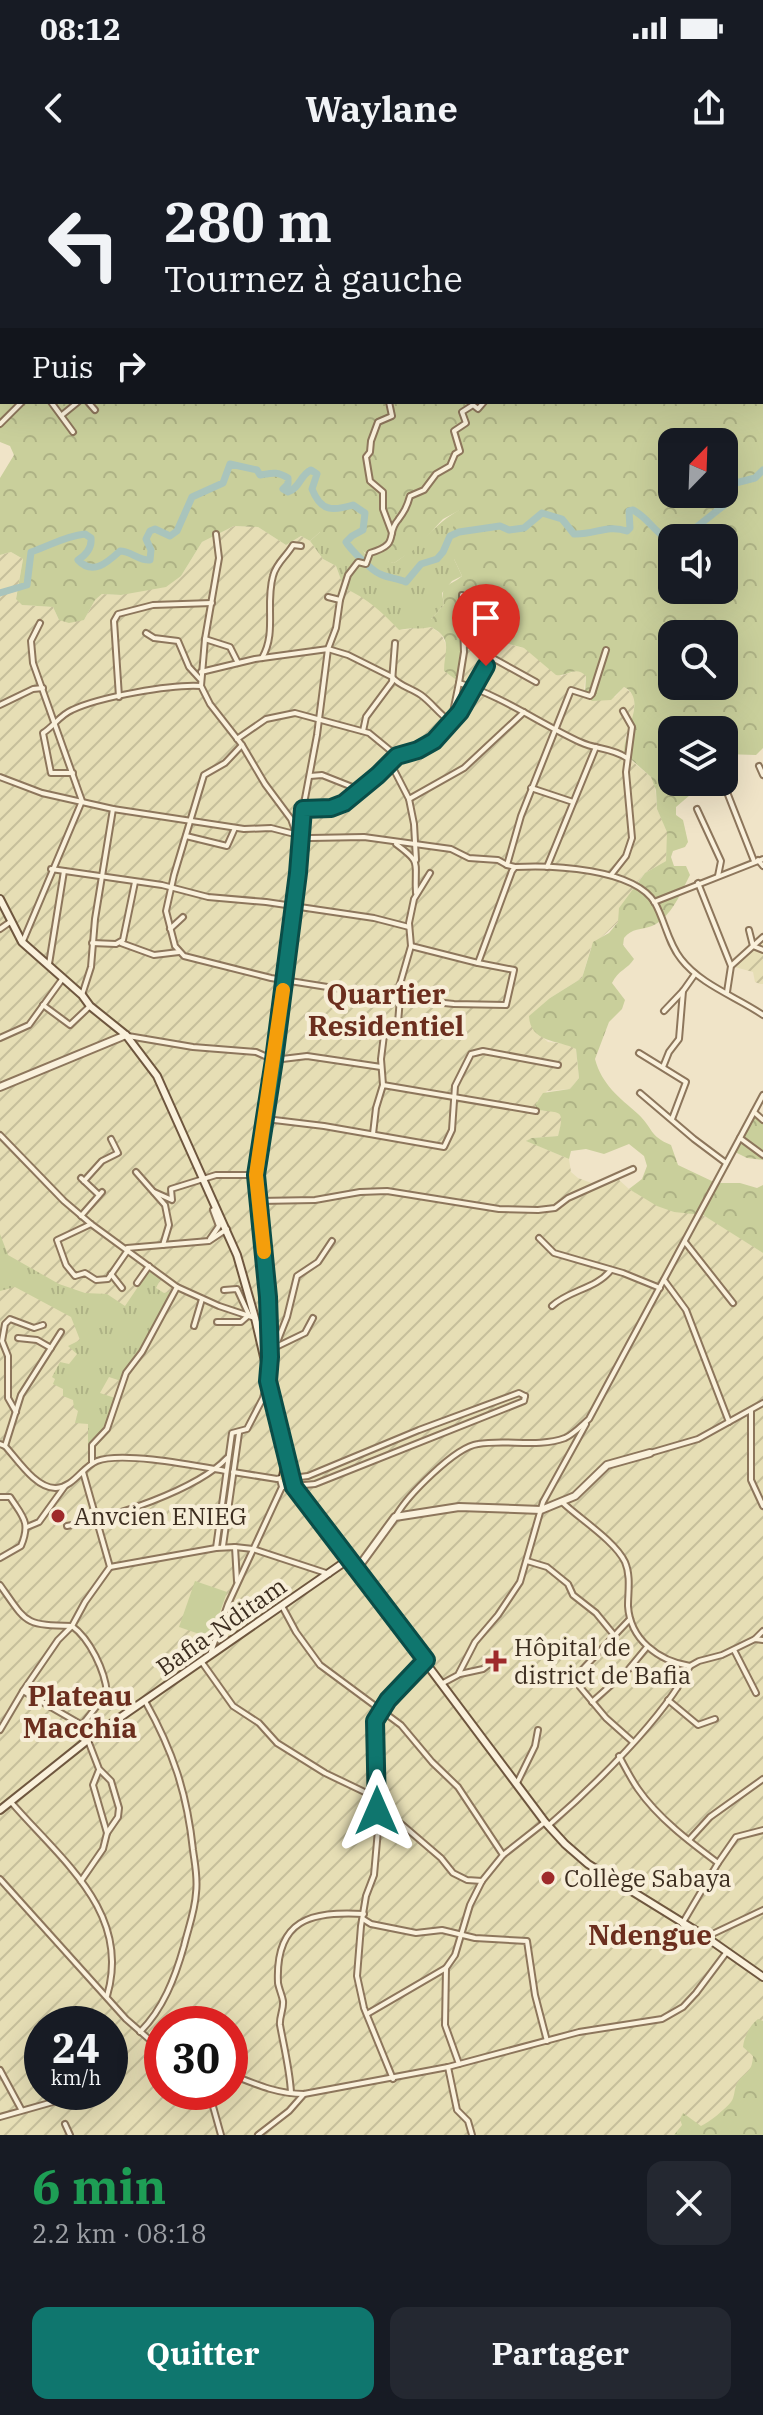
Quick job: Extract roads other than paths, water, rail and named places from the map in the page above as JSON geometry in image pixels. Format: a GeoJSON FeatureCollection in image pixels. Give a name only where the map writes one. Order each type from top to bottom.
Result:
{"type":"FeatureCollection","features":[{"type":"Feature","properties":{"kind":"main road"},"geometry":{"type":"LineString","coordinates":[[0,899],[22,942],[126,1035],[157,1076],[227,1229],[243,1274],[287,1461],[284,1480],[294,1487],[565,1844],[588,1864],[706,1937],[763,1977]]}},
{"type":"Feature","properties":{"kind":"main road"},"geometry":{"type":"LineString","coordinates":[[0,1087],[126,1035]]}},
{"type":"Feature","properties":{"kind":"main road"},"geometry":{"type":"LineString","coordinates":[[357,1569],[395,1517],[467,1506],[541,1510],[581,1491],[607,1465],[650,1453]]}},
{"type":"Feature","properties":{"kind":"main road","name":"Bafia-Nditam"},"geometry":{"type":"LineString","coordinates":[[0,1810],[89,1739],[349,1559]]}},
{"type":"Feature","properties":{"kind":"street"},"geometry":{"type":"LineString","coordinates":[[0,424],[20,404]]}},
{"type":"Feature","properties":{"kind":"street"},"geometry":{"type":"LineString","coordinates":[[53,404],[73,432]]}},
{"type":"Feature","properties":{"kind":"street"},"geometry":{"type":"LineString","coordinates":[[62,415],[76,404]]}},
{"type":"Feature","properties":{"kind":"street"},"geometry":{"type":"LineString","coordinates":[[90,404],[95,410]]}},
{"type":"Feature","properties":{"kind":"street"},"geometry":{"type":"LineString","coordinates":[[389,404],[392,416],[378,422],[366,462],[370,481],[383,492],[383,509],[393,538]]}},
{"type":"Feature","properties":{"kind":"street"},"geometry":{"type":"LineString","coordinates":[[223,1547],[232,1433],[247,1429],[268,1381],[268,1297],[256,1175],[274,1060],[299,836],[328,649],[348,575],[358,562],[368,563],[370,553],[387,546],[410,496],[424,490],[436,474],[450,466],[455,454],[460,451],[454,431],[466,423],[462,412],[473,405],[478,409],[482,404]]}},
{"type":"Feature","properties":{"kind":"street"},"geometry":{"type":"LineString","coordinates":[[216,534],[219,558],[205,639],[201,686],[210,704],[242,745],[293,822],[299,836]]}},
{"type":"Feature","properties":{"kind":"street"},"geometry":{"type":"LineString","coordinates":[[262,658],[269,642],[269,596],[277,564],[285,560],[293,545],[301,546]]}},
{"type":"Feature","properties":{"kind":"street"},"geometry":{"type":"LineString","coordinates":[[451,722],[464,644],[462,595]]}},
{"type":"Feature","properties":{"kind":"street"},"geometry":{"type":"LineString","coordinates":[[328,597],[340,600]]}},
{"type":"Feature","properties":{"kind":"street"},"geometry":{"type":"LineString","coordinates":[[119,697],[114,621],[118,614],[153,605],[212,603]]}},
{"type":"Feature","properties":{"kind":"street"},"geometry":{"type":"LineString","coordinates":[[22,942],[82,801],[33,663],[31,641],[40,623]]}},
{"type":"Feature","properties":{"kind":"street"},"geometry":{"type":"LineString","coordinates":[[146,633],[154,638],[178,641],[189,667],[200,679]]}},
{"type":"Feature","properties":{"kind":"street"},"geometry":{"type":"LineString","coordinates":[[205,639],[230,647],[238,663]]}},
{"type":"Feature","properties":{"kind":"street"},"geometry":{"type":"LineString","coordinates":[[363,731],[366,717],[391,685],[395,643]]}},
{"type":"Feature","properties":{"kind":"street"},"geometry":{"type":"LineString","coordinates":[[464,644],[474,645],[536,682]]}},
{"type":"Feature","properties":{"kind":"street"},"geometry":{"type":"LineString","coordinates":[[201,672],[262,658],[328,649],[348,655],[392,677],[396,683],[421,695],[451,722]]}},
{"type":"Feature","properties":{"kind":"street"},"geometry":{"type":"LineString","coordinates":[[507,865],[531,788],[571,690],[592,694],[606,650]]}},
{"type":"Feature","properties":{"kind":"street"},"geometry":{"type":"LineString","coordinates":[[303,809],[338,806],[397,756],[426,746],[460,712],[489,656]]}},
{"type":"Feature","properties":{"kind":"street"},"geometry":{"type":"LineString","coordinates":[[459,683],[524,712],[556,731],[596,747],[608,748],[627,758]]}},
{"type":"Feature","properties":{"kind":"street"},"geometry":{"type":"LineString","coordinates":[[74,773],[51,773],[43,733],[71,710],[173,687],[201,686]]}},
{"type":"Feature","properties":{"kind":"street"},"geometry":{"type":"LineString","coordinates":[[0,705],[33,689],[43,688]]}},
{"type":"Feature","properties":{"kind":"street"},"geometry":{"type":"LineString","coordinates":[[611,875],[626,856],[632,838],[626,772],[632,727],[623,711]]}},
{"type":"Feature","properties":{"kind":"street"},"geometry":{"type":"LineString","coordinates":[[409,799],[464,768],[524,712]]}},
{"type":"Feature","properties":{"kind":"street"},"geometry":{"type":"LineString","coordinates":[[237,739],[266,719],[295,713],[363,731],[376,737],[397,756]]}},
{"type":"Feature","properties":{"kind":"street"},"geometry":{"type":"LineString","coordinates":[[242,745],[225,763],[206,773],[190,820],[166,911],[179,952],[253,975],[398,998],[506,1005],[514,970],[411,946]]}},
{"type":"Feature","properties":{"kind":"street"},"geometry":{"type":"LineString","coordinates":[[547,867],[596,747]]}},
{"type":"Feature","properties":{"kind":"street"},"geometry":{"type":"LineString","coordinates":[[373,1134],[383,1085],[384,1035],[398,1023],[398,998],[411,946],[409,927],[416,895],[417,845],[409,799],[391,763]]}},
{"type":"Feature","properties":{"kind":"street"},"geometry":{"type":"LineString","coordinates":[[759,766],[763,775]]}},
{"type":"Feature","properties":{"kind":"street"},"geometry":{"type":"LineString","coordinates":[[310,776],[322,775],[360,790]]}},
{"type":"Feature","properties":{"kind":"street"},"geometry":{"type":"LineString","coordinates":[[0,777],[42,793],[113,809],[235,827],[271,828],[299,836],[364,837],[451,849],[469,858],[493,859],[515,867],[547,867],[611,875],[635,885],[654,902],[677,954],[695,974],[763,1015]]}},
{"type":"Feature","properties":{"kind":"street"},"geometry":{"type":"LineString","coordinates":[[531,788],[573,802]]}},
{"type":"Feature","properties":{"kind":"street"},"geometry":{"type":"LineString","coordinates":[[729,796],[763,866]]}},
{"type":"Feature","properties":{"kind":"street"},"geometry":{"type":"LineString","coordinates":[[82,995],[91,967],[113,809]]}},
{"type":"Feature","properties":{"kind":"street"},"geometry":{"type":"LineString","coordinates":[[697,809],[721,861],[718,876]]}},
{"type":"Feature","properties":{"kind":"street"},"geometry":{"type":"LineString","coordinates":[[186,836],[227,846],[235,827]]}},
{"type":"Feature","properties":{"kind":"street"},"geometry":{"type":"LineString","coordinates":[[394,842],[411,853],[416,861]]}},
{"type":"Feature","properties":{"kind":"street"},"geometry":{"type":"LineString","coordinates":[[654,902],[758,860]]}},
{"type":"Feature","properties":{"kind":"street"},"geometry":{"type":"LineString","coordinates":[[478,963],[515,867]]}},
{"type":"Feature","properties":{"kind":"street"},"geometry":{"type":"LineString","coordinates":[[51,869],[171,887],[208,897],[374,918],[409,927]]}},
{"type":"Feature","properties":{"kind":"street"},"geometry":{"type":"LineString","coordinates":[[48,967],[64,871]]}},
{"type":"Feature","properties":{"kind":"street"},"geometry":{"type":"LineString","coordinates":[[416,895],[430,873]]}},
{"type":"Feature","properties":{"kind":"street"},"geometry":{"type":"LineString","coordinates":[[121,943],[135,882]]}},
{"type":"Feature","properties":{"kind":"street"},"geometry":{"type":"LineString","coordinates":[[698,883],[731,966],[727,992]]}},
{"type":"Feature","properties":{"kind":"street"},"geometry":{"type":"LineString","coordinates":[[170,929],[183,917]]}},
{"type":"Feature","properties":{"kind":"street"},"geometry":{"type":"LineString","coordinates":[[0,929],[10,922]]}},
{"type":"Feature","properties":{"kind":"street"},"geometry":{"type":"LineString","coordinates":[[749,930],[753,946]]}},
{"type":"Feature","properties":{"kind":"street"},"geometry":{"type":"LineString","coordinates":[[731,966],[763,937]]}},
{"type":"Feature","properties":{"kind":"street"},"geometry":{"type":"LineString","coordinates":[[92,943],[121,943],[154,955],[179,952]]}},
{"type":"Feature","properties":{"kind":"street"},"geometry":{"type":"LineString","coordinates":[[753,946],[763,950]]}},
{"type":"Feature","properties":{"kind":"street"},"geometry":{"type":"LineString","coordinates":[[664,1011],[695,974]]}},
{"type":"Feature","properties":{"kind":"street"},"geometry":{"type":"LineString","coordinates":[[0,1038],[29,1025],[63,978]]}},
{"type":"Feature","properties":{"kind":"street"},"geometry":{"type":"LineString","coordinates":[[663,1067],[679,1039],[683,991]]}},
{"type":"Feature","properties":{"kind":"street"},"geometry":{"type":"LineString","coordinates":[[43,1005],[70,1025],[90,1006]]}},
{"type":"Feature","properties":{"kind":"street"},"geometry":{"type":"LineString","coordinates":[[126,1035],[193,1047],[256,1052],[274,1060],[307,1056],[381,1067]]}},
{"type":"Feature","properties":{"kind":"street"},"geometry":{"type":"LineString","coordinates":[[265,1119],[444,1147],[450,1139],[457,1080],[474,1052],[558,1065]]}},
{"type":"Feature","properties":{"kind":"street"},"geometry":{"type":"LineString","coordinates":[[639,1053],[686,1082],[672,1119]]}},
{"type":"Feature","properties":{"kind":"street"},"geometry":{"type":"LineString","coordinates":[[383,1085],[536,1111]]}},
{"type":"Feature","properties":{"kind":"street"},"geometry":{"type":"LineString","coordinates":[[640,1093],[726,1163]]}},
{"type":"Feature","properties":{"kind":"street"},"geometry":{"type":"LineString","coordinates":[[458,1675],[475,1642],[520,1582],[546,1496],[763,1095]]}},
{"type":"Feature","properties":{"kind":"street"},"geometry":{"type":"LineString","coordinates":[[455,1104],[463,1099]]}},
{"type":"Feature","properties":{"kind":"street"},"geometry":{"type":"LineString","coordinates":[[754,1112],[763,1120]]}},
{"type":"Feature","properties":{"kind":"street"},"geometry":{"type":"LineString","coordinates":[[0,1135],[81,1216],[177,1287],[252,1316]]}},
{"type":"Feature","properties":{"kind":"street"},"geometry":{"type":"LineString","coordinates":[[740,1138],[763,1155]]}},
{"type":"Feature","properties":{"kind":"street"},"geometry":{"type":"LineString","coordinates":[[81,1216],[100,1194],[82,1180],[102,1161],[118,1153],[111,1139]]}},
{"type":"Feature","properties":{"kind":"street"},"geometry":{"type":"LineString","coordinates":[[259,1201],[315,1200],[387,1191],[499,1209],[538,1210],[555,1208],[568,1198],[633,1169]]}},
{"type":"Feature","properties":{"kind":"street"},"geometry":{"type":"LineString","coordinates":[[136,1172],[165,1205],[169,1225],[163,1245]]}},
{"type":"Feature","properties":{"kind":"street"},"geometry":{"type":"LineString","coordinates":[[154,1192],[172,1200],[171,1189],[203,1178],[256,1175]]}},
{"type":"Feature","properties":{"kind":"street"},"geometry":{"type":"LineString","coordinates":[[209,1241],[219,1226],[213,1210]]}},
{"type":"Feature","properties":{"kind":"street"},"geometry":{"type":"LineString","coordinates":[[91,1224],[57,1240],[66,1265],[75,1276],[85,1273],[96,1280],[108,1279],[126,1249]]}},
{"type":"Feature","properties":{"kind":"street"},"geometry":{"type":"LineString","coordinates":[[126,1249],[209,1241],[227,1229]]}},
{"type":"Feature","properties":{"kind":"street"},"geometry":{"type":"LineString","coordinates":[[539,1238],[554,1253],[571,1256],[583,1263],[660,1288]]}},
{"type":"Feature","properties":{"kind":"street"},"geometry":{"type":"LineString","coordinates":[[270,1357],[287,1317],[297,1276],[318,1262],[332,1241]]}},
{"type":"Feature","properties":{"kind":"street"},"geometry":{"type":"LineString","coordinates":[[685,1242],[733,1303]]}},
{"type":"Feature","properties":{"kind":"street"},"geometry":{"type":"LineString","coordinates":[[137,1283],[149,1266]]}},
{"type":"Feature","properties":{"kind":"street"},"geometry":{"type":"LineString","coordinates":[[552,1306],[565,1295],[581,1291],[611,1270]]}},
{"type":"Feature","properties":{"kind":"street"},"geometry":{"type":"LineString","coordinates":[[111,1274],[122,1288]]}},
{"type":"Feature","properties":{"kind":"street"},"geometry":{"type":"LineString","coordinates":[[664,1280],[686,1310],[729,1422]]}},
{"type":"Feature","properties":{"kind":"street"},"geometry":{"type":"LineString","coordinates":[[92,1463],[92,1445],[107,1429],[126,1373],[142,1352],[177,1287]]}},
{"type":"Feature","properties":{"kind":"street"},"geometry":{"type":"LineString","coordinates":[[224,1290],[237,1289],[252,1316]]}},
{"type":"Feature","properties":{"kind":"street"},"geometry":{"type":"LineString","coordinates":[[194,1326],[202,1299]]}},
{"type":"Feature","properties":{"kind":"street"},"geometry":{"type":"LineString","coordinates":[[217,1322],[241,1322],[252,1316]]}},
{"type":"Feature","properties":{"kind":"street"},"geometry":{"type":"LineString","coordinates":[[276,1347],[305,1333],[313,1318]]}},
{"type":"Feature","properties":{"kind":"street"},"geometry":{"type":"LineString","coordinates":[[16,1412],[8,1398],[8,1356],[2,1341],[4,1327],[7,1321],[13,1319],[34,1328],[43,1325]]}},
{"type":"Feature","properties":{"kind":"street"},"geometry":{"type":"LineString","coordinates":[[61,1332],[26,1385],[2,1445],[36,1480],[52,1488],[66,1485]]}},
{"type":"Feature","properties":{"kind":"street"},"geometry":{"type":"LineString","coordinates":[[18,1338],[37,1340],[51,1348]]}},
{"type":"Feature","properties":{"kind":"street"},"geometry":{"type":"LineString","coordinates":[[27,1527],[39,1522],[66,1485],[92,1463],[111,1458],[230,1470],[284,1480],[308,1476],[519,1393],[525,1396],[524,1401],[501,1412],[315,1484],[294,1487],[284,1480]]}},
{"type":"Feature","properties":{"kind":"street"},"geometry":{"type":"LineString","coordinates":[[650,1453],[698,1439],[763,1403]]}},
{"type":"Feature","properties":{"kind":"street"},"geometry":{"type":"LineString","coordinates":[[751,1410],[751,1480],[763,1506]]}},
{"type":"Feature","properties":{"kind":"street"},"geometry":{"type":"LineString","coordinates":[[395,1517],[408,1500],[462,1449],[477,1444],[564,1438],[589,1419]]}},
{"type":"Feature","properties":{"kind":"street"},"geometry":{"type":"LineString","coordinates":[[216,1548],[239,1433]]}},
{"type":"Feature","properties":{"kind":"street"},"geometry":{"type":"LineString","coordinates":[[67,1526],[132,1509],[216,1470],[228,1456]]}},
{"type":"Feature","properties":{"kind":"street"},"geometry":{"type":"LineString","coordinates":[[83,1472],[110,1567]]}},
{"type":"Feature","properties":{"kind":"street"},"geometry":{"type":"LineString","coordinates":[[211,1655],[236,1585],[284,1480]]}},
{"type":"Feature","properties":{"kind":"street"},"geometry":{"type":"LineString","coordinates":[[0,1497],[10,1497],[22,1511],[27,1527],[21,1546],[0,1558]]}},
{"type":"Feature","properties":{"kind":"street"},"geometry":{"type":"LineString","coordinates":[[562,1502],[609,1543],[625,1563],[629,1577],[630,1619],[638,1637],[647,1647],[677,1663],[690,1666],[734,1650],[763,1631]]}},
{"type":"Feature","properties":{"kind":"street"},"geometry":{"type":"LineString","coordinates":[[235,1547],[236,1585]]}},
{"type":"Feature","properties":{"kind":"street"},"geometry":{"type":"LineString","coordinates":[[0,1730],[23,1691],[58,1640],[72,1626],[110,1567],[235,1547],[253,1549],[329,1574]]}},
{"type":"Feature","properties":{"kind":"street"},"geometry":{"type":"LineString","coordinates":[[527,1561],[547,1567],[568,1584],[573,1595],[596,1613],[614,1635]]}},
{"type":"Feature","properties":{"kind":"street"},"geometry":{"type":"LineString","coordinates":[[0,1585],[25,1620],[72,1626],[84,1638],[106,1682],[105,1697],[82,1725]]}},
{"type":"Feature","properties":{"kind":"street"},"geometry":{"type":"LineString","coordinates":[[282,1606],[320,1665],[412,1735],[432,1762],[466,1796],[503,1855]]}},
{"type":"Feature","properties":{"kind":"street"},"geometry":{"type":"LineString","coordinates":[[630,1619],[580,1672],[583,1681],[580,1687],[633,1742]]}},
{"type":"Feature","properties":{"kind":"street"},"geometry":{"type":"LineString","coordinates":[[755,1639],[763,1640]]}},
{"type":"Feature","properties":{"kind":"street"},"geometry":{"type":"LineString","coordinates":[[592,1702],[628,1670],[647,1647]]}},
{"type":"Feature","properties":{"kind":"street"},"geometry":{"type":"LineString","coordinates":[[734,1650],[756,1693]]}},
{"type":"Feature","properties":{"kind":"street"},"geometry":{"type":"LineString","coordinates":[[443,1683],[458,1675],[483,1669],[496,1659]]}},
{"type":"Feature","properties":{"kind":"street"},"geometry":{"type":"LineString","coordinates":[[393,2079],[367,2014],[357,1976],[363,1916],[376,1860],[378,1830],[374,1727],[381,1709],[426,1660]]}},
{"type":"Feature","properties":{"kind":"street"},"geometry":{"type":"LineString","coordinates":[[201,1661],[233,1706],[259,1723],[277,1743],[325,1773],[368,1791],[441,1858],[453,1873],[467,1880],[482,1881]]}},
{"type":"Feature","properties":{"kind":"street"},"geometry":{"type":"LineString","coordinates":[[367,2014],[446,1968],[455,1955],[470,1905],[482,1881],[503,1855],[547,1823],[633,1742],[677,1688],[690,1666]]}},
{"type":"Feature","properties":{"kind":"street"},"geometry":{"type":"LineString","coordinates":[[663,1673],[674,1681],[677,1688]]}},
{"type":"Feature","properties":{"kind":"street"},"geometry":{"type":"LineString","coordinates":[[23,1691],[82,1725],[99,1769],[111,1781],[119,1808],[118,1817],[107,1833],[103,1849],[81,1881]]}},
{"type":"Feature","properties":{"kind":"street"},"geometry":{"type":"LineString","coordinates":[[668,1700],[698,1725],[715,1719]]}},
{"type":"Feature","properties":{"kind":"street"},"geometry":{"type":"LineString","coordinates":[[140,2032],[160,2010],[178,1966],[195,1903],[197,1882],[188,1807],[181,1779],[145,1701]]}},
{"type":"Feature","properties":{"kind":"street"},"geometry":{"type":"LineString","coordinates":[[517,1783],[537,1742],[538,1730]]}},
{"type":"Feature","properties":{"kind":"street"},"geometry":{"type":"LineString","coordinates":[[619,1756],[642,1794],[689,1840],[718,1863]]}},
{"type":"Feature","properties":{"kind":"street"},"geometry":{"type":"LineString","coordinates":[[99,1769],[93,1785],[107,1833]]}},
{"type":"Feature","properties":{"kind":"street"},"geometry":{"type":"LineString","coordinates":[[689,1840],[710,1817],[763,1779]]}},
{"type":"Feature","properties":{"kind":"street"},"geometry":{"type":"LineString","coordinates":[[368,1791],[377,1783]]}},
{"type":"Feature","properties":{"kind":"street"},"geometry":{"type":"LineString","coordinates":[[11,1802],[98,1904],[110,1939],[113,1968],[107,1996]]}},
{"type":"Feature","properties":{"kind":"street"},"geometry":{"type":"LineString","coordinates":[[682,1924],[736,1837],[763,1830]]}},
{"type":"Feature","properties":{"kind":"street"},"geometry":{"type":"LineString","coordinates":[[0,1879],[144,2035]]}},
{"type":"Feature","properties":{"kind":"street"},"geometry":{"type":"LineString","coordinates":[[706,1937],[763,1910]]}},
{"type":"Feature","properties":{"kind":"street"},"geometry":{"type":"LineString","coordinates":[[291,2094],[279,2022],[284,2004],[278,1983],[282,1949],[301,1920],[331,1913],[363,1916],[371,1924],[416,1933],[442,1930],[527,1941],[535,1995],[547,2041]]}},
{"type":"Feature","properties":{"kind":"street"},"geometry":{"type":"LineString","coordinates":[[248,2081],[269,2090],[304,2094],[448,2067],[579,2032],[646,2023],[671,2016],[696,1993],[726,1953]]}},
{"type":"Feature","properties":{"kind":"street"},"geometry":{"type":"LineString","coordinates":[[446,1968],[445,2025],[459,2064]]}},
{"type":"Feature","properties":{"kind":"street"},"geometry":{"type":"LineString","coordinates":[[448,2067],[457,2110],[468,2121],[472,2135]]}},
{"type":"Feature","properties":{"kind":"street"},"geometry":{"type":"LineString","coordinates":[[0,2070],[21,2109]]}},
{"type":"Feature","properties":{"kind":"street"},"geometry":{"type":"LineString","coordinates":[[258,2135],[289,2111],[304,2094]]}},
{"type":"Feature","properties":{"kind":"street"},"geometry":{"type":"LineString","coordinates":[[0,2117],[24,2108]]}},
{"type":"Feature","properties":{"kind":"street"},"geometry":{"type":"LineString","coordinates":[[214,2110],[221,2135]]}},
{"type":"Feature","properties":{"kind":"street"},"geometry":{"type":"LineString","coordinates":[[65,2124],[70,2135]]}},
{"type":"Feature","properties":{"kind":"waterway"},"geometry":{"type":"LineString","coordinates":[[0,593],[27,585],[31,552],[78,535],[85,534],[91,538],[88,551],[78,560],[89,567],[100,566],[120,551],[150,560],[151,550],[146,539],[150,531],[155,529],[170,536],[177,531],[192,497],[223,483],[230,464],[257,470],[260,475],[274,473],[284,476],[288,478],[288,484],[283,489],[288,492],[307,472],[311,470],[317,474],[312,489],[319,502],[334,509],[353,505],[365,513],[363,530],[352,536],[346,542],[348,545],[376,572],[406,582],[421,564],[437,559],[450,536],[459,532],[500,526],[509,530],[524,528],[542,513],[562,519],[574,534],[613,529],[627,531],[630,528],[629,511],[633,510],[666,538],[681,532],[685,536],[721,508]]}},
{"type":"Feature","properties":{"kind":"waterway"},"geometry":{"type":"LineString","coordinates":[[738,482],[755,478],[763,470]]}},
{"type":"Feature","properties":{"kind":"place","name":"Anvcien ENIEG"},"geometry":{"type":"Point","coordinates":[58,1516]}},
{"type":"Feature","properties":{"kind":"place","name":"Hôpital de district de Bafia"},"geometry":{"type":"Point","coordinates":[496,1661]}},
{"type":"Feature","properties":{"kind":"place","name":"Collège Sabaya"},"geometry":{"type":"Point","coordinates":[548,1878]}},
{"type":"Feature","properties":{"kind":"district","name":"Quartier Residentiel"},"geometry":{"type":"Point","coordinates":[386,1009]}},
{"type":"Feature","properties":{"kind":"district","name":"Plateau Macchia"},"geometry":{"type":"Point","coordinates":[80,1711]}},
{"type":"Feature","properties":{"kind":"district","name":"Ndengue"},"geometry":{"type":"Point","coordinates":[650,1934]}}]}
